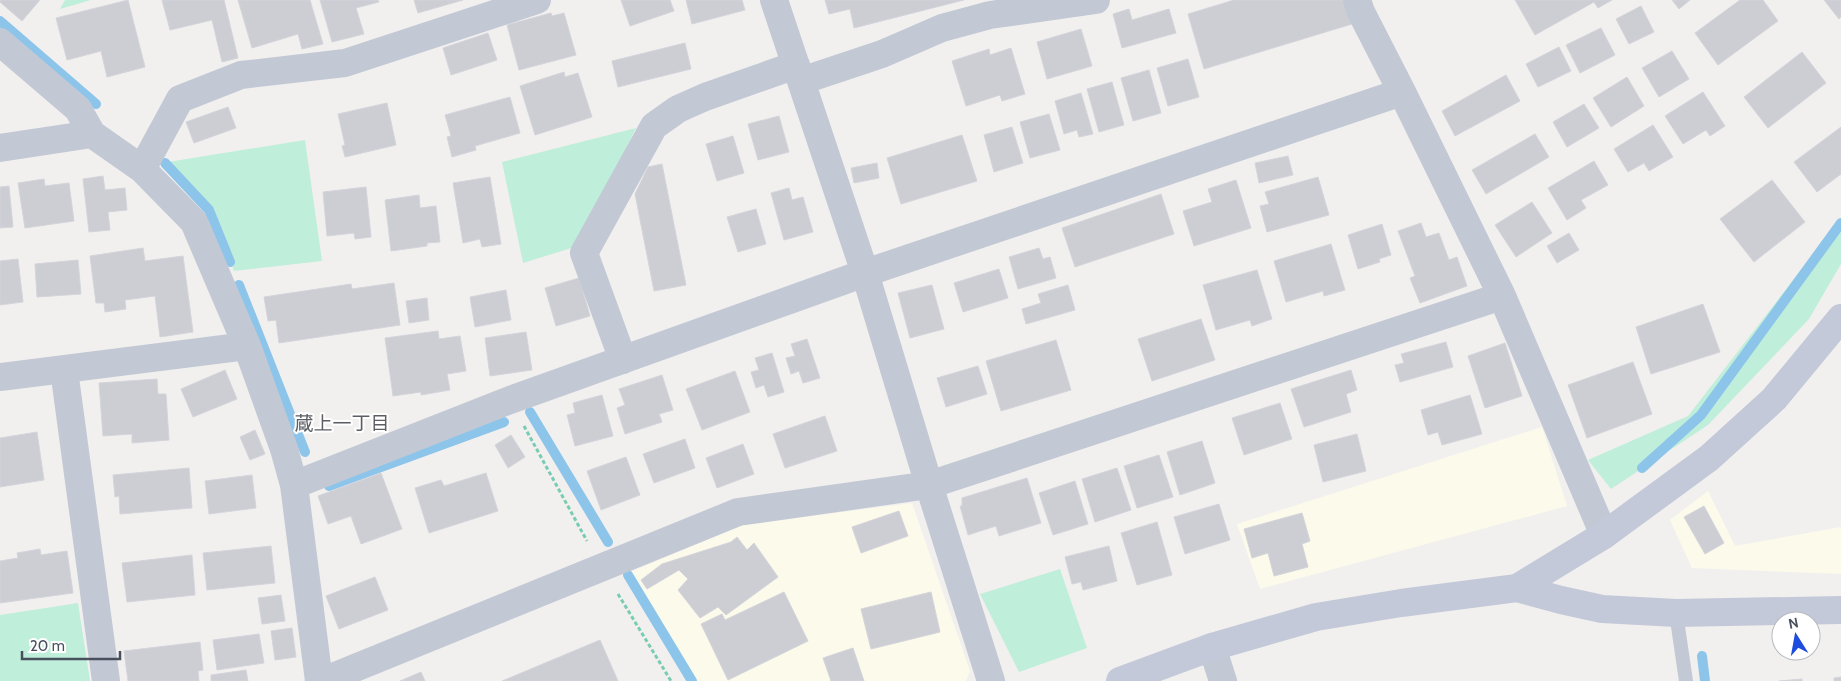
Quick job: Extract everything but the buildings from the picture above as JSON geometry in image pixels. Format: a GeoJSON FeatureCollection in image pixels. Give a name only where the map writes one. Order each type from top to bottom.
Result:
{"type":"FeatureCollection","features":[{"type":"Feature","properties":{"kind":"street"},"geometry":{"type":"LineString","coordinates":[[142,169],[180,99],[241,75],[345,63],[537,0]]}},
{"type":"Feature","properties":{"kind":"street"},"geometry":{"type":"LineString","coordinates":[[774,0],[865,273],[991,681]]}},
{"type":"Feature","properties":{"kind":"street"},"geometry":{"type":"LineString","coordinates":[[623,360],[584,252],[654,126],[678,109],[704,96],[882,54],[942,28],[990,15],[1096,0]]}},
{"type":"Feature","properties":{"kind":"street"},"geometry":{"type":"LineString","coordinates":[[1357,0],[1361,12],[1502,296],[1604,535]]}},
{"type":"Feature","properties":{"kind":"street"},"geometry":{"type":"LineString","coordinates":[[0,42],[78,109],[92,134],[142,169],[194,222],[246,346],[284,449],[294,485],[319,681]]}},
{"type":"Feature","properties":{"kind":"street"},"geometry":{"type":"LineString","coordinates":[[294,485],[510,400],[865,273],[1402,92]]}},
{"type":"Feature","properties":{"kind":"street"},"geometry":{"type":"LineString","coordinates":[[0,148],[92,134]]}},
{"type":"Feature","properties":{"kind":"street"},"geometry":{"type":"LineString","coordinates":[[323,681],[738,512],[929,485],[1502,296]]}},
{"type":"Feature","properties":{"kind":"street"},"geometry":{"type":"LineString","coordinates":[[1517,588],[1604,535],[1709,458],[1774,399],[1841,318]]}},
{"type":"Feature","properties":{"kind":"street"},"geometry":{"type":"LineString","coordinates":[[0,378],[246,346]]}},
{"type":"Feature","properties":{"kind":"street"},"geometry":{"type":"LineString","coordinates":[[64,370],[106,681]]}},
{"type":"Feature","properties":{"kind":"street"},"geometry":{"type":"LineString","coordinates":[[1120,681],[1212,647],[1316,617],[1401,603],[1517,588],[1602,609],[1676,613],[1841,610]]}},
{"type":"Feature","properties":{"kind":"street"},"geometry":{"type":"LineString","coordinates":[[1212,647],[1223,681]]}},
{"type":"Feature","properties":{"kind":"lane"},"geometry":{"type":"LineString","coordinates":[[1676,613],[1686,681]]}},
{"type":"Feature","properties":{"kind":"shaded area"},"geometry":{"type":"Polygon","coordinates":[[[1542,427],[1567,506],[1260,589],[1237,524],[1542,427]]]}},
{"type":"Feature","properties":{"kind":"shaded area"},"geometry":{"type":"Polygon","coordinates":[[[1708,491],[1735,546],[1841,527],[1841,574],[1692,568],[1670,520],[1708,491]]]}},
{"type":"Feature","properties":{"kind":"shaded area"},"geometry":{"type":"Polygon","coordinates":[[[912,503],[970,671],[966,681],[694,681],[628,573],[743,525],[912,503]]]}},
{"type":"Feature","properties":{"kind":"green space"},"geometry":{"type":"Polygon","coordinates":[[[65,0],[91,0],[60,9],[65,0]]]}},
{"type":"Feature","properties":{"kind":"green space"},"geometry":{"type":"Polygon","coordinates":[[[636,128],[578,246],[523,263],[502,162],[636,128]]]}},
{"type":"Feature","properties":{"kind":"green space"},"geometry":{"type":"Polygon","coordinates":[[[305,140],[322,261],[234,271],[211,207],[168,162],[305,140]]]}},
{"type":"Feature","properties":{"kind":"green space"},"geometry":{"type":"Polygon","coordinates":[[[1841,218],[1841,264],[1809,319],[1708,425],[1611,489],[1588,460],[1688,416],[1841,218]]]}},
{"type":"Feature","properties":{"kind":"green space"},"geometry":{"type":"Polygon","coordinates":[[[1060,569],[1087,648],[1019,672],[980,594],[1060,569]]]}},
{"type":"Feature","properties":{"kind":"green space"},"geometry":{"type":"Polygon","coordinates":[[[78,603],[90,681],[0,681],[0,615],[78,603]]]}},
{"type":"Feature","properties":{"kind":"waterway"},"geometry":{"type":"LineString","coordinates":[[0,21],[96,104]]}},
{"type":"Feature","properties":{"kind":"waterway"},"geometry":{"type":"LineString","coordinates":[[165,163],[209,210],[230,262]]}},
{"type":"Feature","properties":{"kind":"waterway"},"geometry":{"type":"LineString","coordinates":[[1642,468],[1701,415],[1841,223]]}},
{"type":"Feature","properties":{"kind":"waterway"},"geometry":{"type":"LineString","coordinates":[[239,285],[305,452]]}},
{"type":"Feature","properties":{"kind":"waterway"},"geometry":{"type":"LineString","coordinates":[[530,412],[608,542]]}},
{"type":"Feature","properties":{"kind":"waterway"},"geometry":{"type":"LineString","coordinates":[[329,486],[504,422]]}},
{"type":"Feature","properties":{"kind":"waterway"},"geometry":{"type":"LineString","coordinates":[[628,575],[692,681]]}},
{"type":"Feature","properties":{"kind":"waterway"},"geometry":{"type":"LineString","coordinates":[[1702,656],[1705,681]]}},
{"type":"Feature","properties":{"kind":"district","name":"蔵上一丁目"},"geometry":{"type":"Point","coordinates":[342,423]}}]}
